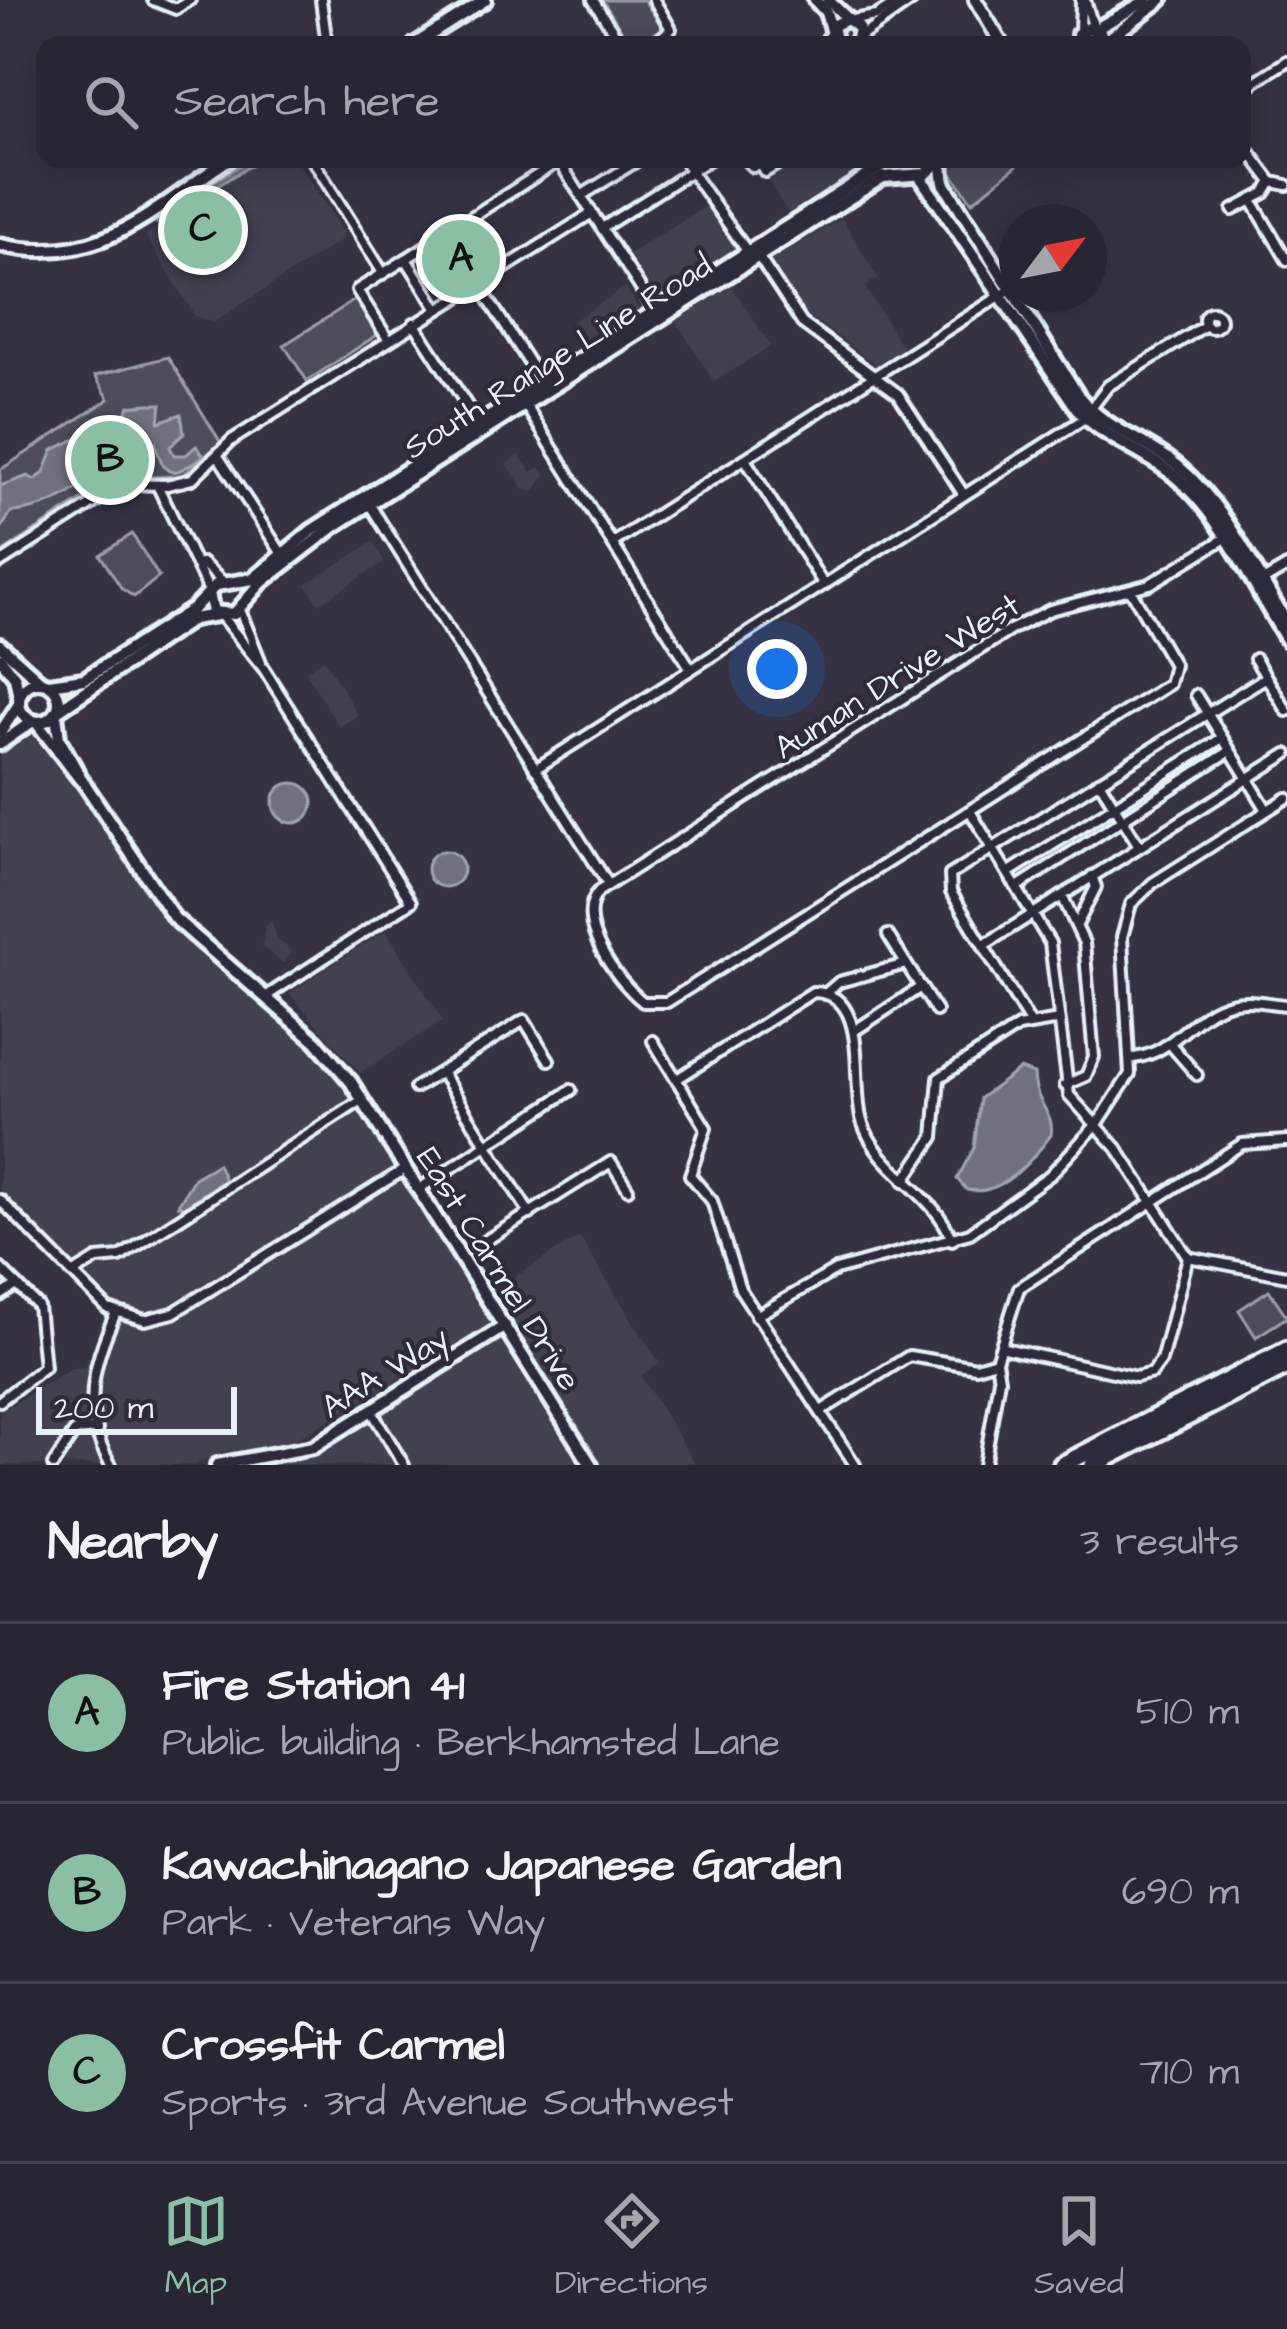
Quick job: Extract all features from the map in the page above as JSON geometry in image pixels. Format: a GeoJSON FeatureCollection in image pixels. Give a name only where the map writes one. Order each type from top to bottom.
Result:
{"type":"FeatureCollection","features":[{"type":"Feature","properties":{"kind":"highway"},"geometry":{"type":"LineString","coordinates":[[1062,1465],[1119,1444],[1280,1366],[1287,1349]]}},
{"type":"Feature","properties":{"kind":"highway"},"geometry":{"type":"LineString","coordinates":[[1048,1465],[1119,1444]]}},
{"type":"Feature","properties":{"kind":"highway"},"geometry":{"type":"LineString","coordinates":[[1094,1465],[1119,1444]]}},
{"type":"Feature","properties":{"kind":"street"},"geometry":{"type":"LineString","coordinates":[[154,0],[176,9],[190,0]]}},
{"type":"Feature","properties":{"kind":"street"},"geometry":{"type":"LineString","coordinates":[[321,0],[326,36]]}},
{"type":"Feature","properties":{"kind":"street"},"geometry":{"type":"LineString","coordinates":[[425,36],[459,9],[485,0]]}},
{"type":"Feature","properties":{"kind":"street"},"geometry":{"type":"LineString","coordinates":[[593,0],[616,36]]}},
{"type":"Feature","properties":{"kind":"street"},"geometry":{"type":"LineString","coordinates":[[654,0],[671,29],[663,36]]}},
{"type":"Feature","properties":{"kind":"street"},"geometry":{"type":"LineString","coordinates":[[814,0],[826,12],[830,36]]}},
{"type":"Feature","properties":{"kind":"street"},"geometry":{"type":"LineString","coordinates":[[828,0],[850,20],[857,36]]}},
{"type":"Feature","properties":{"kind":"street"},"geometry":{"type":"LineString","coordinates":[[833,36],[850,20],[876,16],[901,0]]}},
{"type":"Feature","properties":{"kind":"street"},"geometry":{"type":"LineString","coordinates":[[867,36],[913,0]]}},
{"type":"Feature","properties":{"kind":"street"},"geometry":{"type":"LineString","coordinates":[[975,0],[997,36]]}},
{"type":"Feature","properties":{"kind":"street"},"geometry":{"type":"LineString","coordinates":[[1083,0],[1099,36]]}},
{"type":"Feature","properties":{"kind":"street"},"geometry":{"type":"LineString","coordinates":[[1077,36],[1083,0]]}},
{"type":"Feature","properties":{"kind":"street"},"geometry":{"type":"LineString","coordinates":[[1082,36],[1147,0]]}},
{"type":"Feature","properties":{"kind":"street"},"geometry":{"type":"LineString","coordinates":[[1114,36],[1162,0]]}},
{"type":"Feature","properties":{"kind":"street"},"geometry":{"type":"LineString","coordinates":[[1251,84],[1287,61]]}},
{"type":"Feature","properties":{"kind":"street"},"geometry":{"type":"LineString","coordinates":[[1251,154],[1272,182],[1287,185]]}},
{"type":"Feature","properties":{"kind":"street"},"geometry":{"type":"LineString","coordinates":[[0,245],[42,253],[84,249],[114,236],[216,168]]}},
{"type":"Feature","properties":{"kind":"street"},"geometry":{"type":"LineString","coordinates":[[318,168],[383,273]]}},
{"type":"Feature","properties":{"kind":"street"},"geometry":{"type":"LineString","coordinates":[[388,339],[357,290],[546,168]]}},
{"type":"Feature","properties":{"kind":"street"},"geometry":{"type":"LineString","coordinates":[[563,168],[655,311]]}},
{"type":"Feature","properties":{"kind":"street"},"geometry":{"type":"LineString","coordinates":[[581,196],[626,168]]}},
{"type":"Feature","properties":{"kind":"street"},"geometry":{"type":"LineString","coordinates":[[602,228],[696,168]]}},
{"type":"Feature","properties":{"kind":"street","name":"South Range Line Road"},"geometry":{"type":"LineString","coordinates":[[226,582],[250,580],[479,424],[878,168]]}},
{"type":"Feature","properties":{"kind":"street"},"geometry":{"type":"LineString","coordinates":[[911,168],[930,183],[999,280]]}},
{"type":"Feature","properties":{"kind":"street","name":"South Range Line Road"},"geometry":{"type":"LineString","coordinates":[[240,608],[300,550],[883,177],[934,168]]}},
{"type":"Feature","properties":{"kind":"street"},"geometry":{"type":"LineString","coordinates":[[942,168],[945,184],[999,277]]}},
{"type":"Feature","properties":{"kind":"street"},"geometry":{"type":"LineString","coordinates":[[694,176],[747,251]]}},
{"type":"Feature","properties":{"kind":"street"},"geometry":{"type":"LineString","coordinates":[[1233,210],[1252,201],[1272,182]]}},
{"type":"Feature","properties":{"kind":"street"},"geometry":{"type":"LineString","coordinates":[[1252,201],[1287,260]]}},
{"type":"Feature","properties":{"kind":"street"},"geometry":{"type":"LineString","coordinates":[[0,563],[124,484],[157,485],[192,478],[232,440],[592,213]]}},
{"type":"Feature","properties":{"kind":"street"},"geometry":{"type":"LineString","coordinates":[[406,259],[437,308]]}},
{"type":"Feature","properties":{"kind":"street"},"geometry":{"type":"LineString","coordinates":[[760,259],[802,323],[877,374],[907,404],[964,495]]}},
{"type":"Feature","properties":{"kind":"street"},"geometry":{"type":"LineString","coordinates":[[478,283],[542,384]]}},
{"type":"Feature","properties":{"kind":"street"},"geometry":{"type":"LineString","coordinates":[[613,543],[999,296]]}},
{"type":"Feature","properties":{"kind":"street"},"geometry":{"type":"LineString","coordinates":[[1021,312],[1087,413],[1182,482],[1287,640]]}},
{"type":"Feature","properties":{"kind":"street"},"geometry":{"type":"LineString","coordinates":[[414,322],[479,424]]}},
{"type":"Feature","properties":{"kind":"street"},"geometry":{"type":"LineString","coordinates":[[535,769],[964,495],[1087,413],[1108,386],[1206,325]]}},
{"type":"Feature","properties":{"kind":"street"},"geometry":{"type":"LineString","coordinates":[[526,406],[691,669]]}},
{"type":"Feature","properties":{"kind":"street"},"geometry":{"type":"LineString","coordinates":[[1087,413],[1165,456],[1198,485],[1287,623]]}},
{"type":"Feature","properties":{"kind":"street"},"geometry":{"type":"LineString","coordinates":[[218,456],[282,554]]}},
{"type":"Feature","properties":{"kind":"street"},"geometry":{"type":"LineString","coordinates":[[745,459],[824,585]]}},
{"type":"Feature","properties":{"kind":"street"},"geometry":{"type":"LineString","coordinates":[[157,485],[209,592],[210,608],[264,669]]}},
{"type":"Feature","properties":{"kind":"street"},"geometry":{"type":"LineString","coordinates":[[370,505],[608,884],[588,907],[592,931],[638,999],[663,1004],[1169,685],[1174,665],[1131,591]]}},
{"type":"Feature","properties":{"kind":"street","name":"Auman Drive West"},"geometry":{"type":"LineString","coordinates":[[608,884],[1031,618],[1131,591],[1224,539]]}},
{"type":"Feature","properties":{"kind":"street"},"geometry":{"type":"LineString","coordinates":[[189,549],[241,594],[241,624],[264,669],[411,902],[266,997]]}},
{"type":"Feature","properties":{"kind":"street"},"geometry":{"type":"LineString","coordinates":[[1262,582],[1287,566]]}},
{"type":"Feature","properties":{"kind":"street"},"geometry":{"type":"LineString","coordinates":[[0,733],[27,685],[84,679],[226,582]]}},
{"type":"Feature","properties":{"kind":"street"},"geometry":{"type":"LineString","coordinates":[[0,744],[194,619],[240,608]]}},
{"type":"Feature","properties":{"kind":"street"},"geometry":{"type":"LineString","coordinates":[[0,644],[59,699],[56,712]]}},
{"type":"Feature","properties":{"kind":"street"},"geometry":{"type":"LineString","coordinates":[[0,658],[15,676],[19,700],[34,722]]}},
{"type":"Feature","properties":{"kind":"street"},"geometry":{"type":"LineString","coordinates":[[1255,659],[1287,711]]}},
{"type":"Feature","properties":{"kind":"street"},"geometry":{"type":"LineString","coordinates":[[1030,1023],[948,880],[1266,677]]}},
{"type":"Feature","properties":{"kind":"street"},"geometry":{"type":"LineString","coordinates":[[1196,695],[1267,811]]}},
{"type":"Feature","properties":{"kind":"street","name":"East Carmel Drive"},"geometry":{"type":"LineString","coordinates":[[56,712],[57,734],[82,779],[174,919],[316,1041],[419,1189],[591,1465]]}},
{"type":"Feature","properties":{"kind":"street","name":"East Carmel Drive"},"geometry":{"type":"LineString","coordinates":[[34,722],[70,771],[82,779]]}},
{"type":"Feature","properties":{"kind":"street"},"geometry":{"type":"LineString","coordinates":[[1008,873],[1222,738]]}},
{"type":"Feature","properties":{"kind":"street"},"geometry":{"type":"LineString","coordinates":[[1017,887],[1230,752]]}},
{"type":"Feature","properties":{"kind":"street"},"geometry":{"type":"LineString","coordinates":[[984,945],[1287,754]]}},
{"type":"Feature","properties":{"kind":"street"},"geometry":{"type":"LineString","coordinates":[[1099,781],[1139,847]]}},
{"type":"Feature","properties":{"kind":"street"},"geometry":{"type":"LineString","coordinates":[[757,1316],[836,1270],[952,1240],[1035,1190],[1124,1090],[1133,1058],[1122,937],[1127,910],[1153,883],[1287,798]]}},
{"type":"Feature","properties":{"kind":"street"},"geometry":{"type":"LineString","coordinates":[[970,812],[1050,943],[1065,1085],[1075,1103],[1098,1123],[1188,1257],[1287,1276]]}},
{"type":"Feature","properties":{"kind":"street"},"geometry":{"type":"LineString","coordinates":[[1078,922],[1096,887],[1092,876]]}},
{"type":"Feature","properties":{"kind":"street"},"geometry":{"type":"LineString","coordinates":[[1061,896],[1078,922],[1094,1057],[1086,1076],[1065,1085]]}},
{"type":"Feature","properties":{"kind":"street"},"geometry":{"type":"LineString","coordinates":[[888,935],[936,1011]]}},
{"type":"Feature","properties":{"kind":"street"},"geometry":{"type":"LineString","coordinates":[[824,994],[838,982],[906,964]]}},
{"type":"Feature","properties":{"kind":"street"},"geometry":{"type":"LineString","coordinates":[[854,1031],[921,987]]}},
{"type":"Feature","properties":{"kind":"street"},"geometry":{"type":"LineString","coordinates":[[677,1079],[813,992],[824,994],[847,1013],[854,1031],[863,1125],[904,1181],[940,1213],[952,1240]]}},
{"type":"Feature","properties":{"kind":"street"},"geometry":{"type":"LineString","coordinates":[[1133,1058],[1156,1054],[1216,1007],[1246,1001],[1287,1005]]}},
{"type":"Feature","properties":{"kind":"street"},"geometry":{"type":"LineString","coordinates":[[415,1088],[524,1020],[549,1060]]}},
{"type":"Feature","properties":{"kind":"street"},"geometry":{"type":"LineString","coordinates":[[904,1181],[934,1137],[939,1078],[1030,1023],[1059,1020]]}},
{"type":"Feature","properties":{"kind":"street"},"geometry":{"type":"LineString","coordinates":[[652,1041],[706,1128],[690,1175],[712,1201],[732,1276],[855,1465]]}},
{"type":"Feature","properties":{"kind":"street"},"geometry":{"type":"LineString","coordinates":[[1170,1044],[1197,1075]]}},
{"type":"Feature","properties":{"kind":"street"},"geometry":{"type":"LineString","coordinates":[[440,1072],[530,1214]]}},
{"type":"Feature","properties":{"kind":"street"},"geometry":{"type":"LineString","coordinates":[[419,1189],[572,1090]]}},
{"type":"Feature","properties":{"kind":"street"},"geometry":{"type":"LineString","coordinates":[[74,1274],[97,1259],[120,1257],[321,1130],[360,1100]]}},
{"type":"Feature","properties":{"kind":"street"},"geometry":{"type":"LineString","coordinates":[[985,1465],[999,1379],[996,1361],[1004,1348],[1019,1288],[1242,1144],[1287,1142]]}},
{"type":"Feature","properties":{"kind":"street"},"geometry":{"type":"LineString","coordinates":[[477,1246],[611,1162],[628,1189]]}},
{"type":"Feature","properties":{"kind":"street"},"geometry":{"type":"LineString","coordinates":[[0,1200],[116,1313],[145,1321],[172,1313],[406,1169]]}},
{"type":"Feature","properties":{"kind":"street"},"geometry":{"type":"LineString","coordinates":[[1004,1348],[1136,1377],[1152,1373],[1161,1361],[1188,1257]]}},
{"type":"Feature","properties":{"kind":"street"},"geometry":{"type":"LineString","coordinates":[[0,1268],[38,1306],[42,1344],[40,1374],[0,1401]]}},
{"type":"Feature","properties":{"kind":"street"},"geometry":{"type":"LineString","coordinates":[[0,1296],[17,1285]]}},
{"type":"Feature","properties":{"kind":"street"},"geometry":{"type":"LineString","coordinates":[[111,1465],[97,1429],[92,1366],[116,1313]]}},
{"type":"Feature","properties":{"kind":"street","name":"AAA Way"},"geometry":{"type":"LineString","coordinates":[[217,1465],[303,1451],[505,1326]]}},
{"type":"Feature","properties":{"kind":"street"},"geometry":{"type":"LineString","coordinates":[[821,1411],[909,1356],[976,1367],[996,1361]]}},
{"type":"Feature","properties":{"kind":"street"},"geometry":{"type":"LineString","coordinates":[[371,1410],[404,1465]]}},
{"type":"Feature","properties":{"kind":"street"},"geometry":{"type":"LineString","coordinates":[[53,1465],[75,1432],[97,1429]]}},
{"type":"Feature","properties":{"kind":"shaded area"},"geometry":{"type":"Polygon","coordinates":[[[602,0],[644,0],[663,29],[649,36],[625,36],[602,0]]]}},
{"type":"Feature","properties":{"kind":"shaded area"},"geometry":{"type":"Polygon","coordinates":[[[248,168],[301,168],[344,233],[340,241],[213,323],[195,316],[145,235],[248,168]]]}},
{"type":"Feature","properties":{"kind":"shaded area"},"geometry":{"type":"Polygon","coordinates":[[[760,168],[860,168],[788,213],[760,168]]]}},
{"type":"Feature","properties":{"kind":"shaded area"},"geometry":{"type":"Polygon","coordinates":[[[951,168],[1014,168],[972,202],[951,168]]]}},
{"type":"Feature","properties":{"kind":"shaded area"},"geometry":{"type":"Polygon","coordinates":[[[719,197],[747,242],[657,298],[629,254],[719,197]]]}},
{"type":"Feature","properties":{"kind":"shaded area"},"geometry":{"type":"Polygon","coordinates":[[[842,218],[878,278],[865,287],[903,348],[876,365],[805,313],[771,261],[842,218]]]}},
{"type":"Feature","properties":{"kind":"shaded area"},"geometry":{"type":"Polygon","coordinates":[[[732,286],[771,346],[714,382],[676,321],[732,286]]]}},
{"type":"Feature","properties":{"kind":"shaded area"},"geometry":{"type":"Polygon","coordinates":[[[625,287],[640,311],[588,345],[573,321],[625,287]]]}},
{"type":"Feature","properties":{"kind":"shaded area"},"geometry":{"type":"Polygon","coordinates":[[[355,300],[377,335],[307,381],[284,345],[355,300]]]}},
{"type":"Feature","properties":{"kind":"shaded area"},"geometry":{"type":"Polygon","coordinates":[[[168,357],[221,443],[182,476],[115,478],[0,554],[0,470],[109,399],[95,376],[168,357]]]}},
{"type":"Feature","properties":{"kind":"shaded area"},"geometry":{"type":"Polygon","coordinates":[[[519,455],[532,472],[540,467],[546,475],[534,492],[525,490],[506,464],[519,455]]]}},
{"type":"Feature","properties":{"kind":"shaded area"},"geometry":{"type":"Polygon","coordinates":[[[132,534],[159,577],[134,597],[122,589],[100,555],[132,534]]]}},
{"type":"Feature","properties":{"kind":"shaded area"},"geometry":{"type":"Polygon","coordinates":[[[373,542],[385,562],[319,604],[306,584],[373,542]]]}},
{"type":"Feature","properties":{"kind":"shaded area"},"geometry":{"type":"Polygon","coordinates":[[[324,659],[358,715],[339,727],[305,671],[324,659]]]}},
{"type":"Feature","properties":{"kind":"shaded area"},"geometry":{"type":"Polygon","coordinates":[[[32,730],[80,786],[182,935],[313,1044],[465,1271],[477,1262],[495,1289],[579,1237],[660,1363],[641,1376],[696,1465],[411,1465],[379,1412],[438,1374],[430,1361],[288,1444],[221,1452],[195,1465],[0,1465],[0,1412],[71,1368],[85,1367],[105,1320],[103,1310],[0,1206],[0,749],[32,730]]]}},
{"type":"Feature","properties":{"kind":"shaded area"},"geometry":{"type":"Polygon","coordinates":[[[271,921],[278,940],[292,951],[283,963],[262,947],[265,926],[271,921]]]}},
{"type":"Feature","properties":{"kind":"shaded area"},"geometry":{"type":"Polygon","coordinates":[[[386,930],[443,1021],[360,1073],[289,993],[386,930]]]}},
{"type":"Feature","properties":{"kind":"shaded area"},"geometry":{"type":"Polygon","coordinates":[[[1269,1290],[1287,1317],[1256,1337],[1239,1310],[1269,1290]]]}},
{"type":"Feature","properties":{"kind":"shaded area"},"geometry":{"type":"Polygon","coordinates":[[[369,1418],[399,1465],[232,1465],[294,1459],[369,1418]]]}},
{"type":"Feature","properties":{"kind":"water"},"geometry":{"type":"Polygon","coordinates":[[[235,168],[246,168],[158,222],[161,215],[235,168]]]}},
{"type":"Feature","properties":{"kind":"water"},"geometry":{"type":"Polygon","coordinates":[[[161,404],[159,422],[181,414],[184,433],[170,447],[174,455],[186,455],[196,446],[204,456],[177,471],[167,469],[155,443],[139,433],[126,414],[129,406],[161,404]]]}},
{"type":"Feature","properties":{"kind":"water"},"geometry":{"type":"Polygon","coordinates":[[[97,421],[111,437],[100,467],[59,499],[11,512],[0,531],[0,486],[28,476],[35,480],[44,473],[53,450],[86,434],[97,421]]]}},
{"type":"Feature","properties":{"kind":"water"},"geometry":{"type":"Polygon","coordinates":[[[293,783],[307,789],[313,803],[307,817],[293,823],[279,817],[273,803],[279,789],[293,783]]]}},
{"type":"Feature","properties":{"kind":"water"},"geometry":{"type":"Polygon","coordinates":[[[445,851],[458,856],[463,869],[458,882],[445,887],[432,882],[427,869],[432,856],[445,851]]]}},
{"type":"Feature","properties":{"kind":"water"},"geometry":{"type":"Polygon","coordinates":[[[1020,1069],[1034,1074],[1051,1135],[1004,1182],[980,1191],[967,1190],[957,1179],[974,1148],[980,1098],[1020,1069]]]}},
{"type":"Feature","properties":{"kind":"water"},"geometry":{"type":"Polygon","coordinates":[[[218,1164],[225,1180],[183,1207],[178,1205],[194,1178],[218,1164]]]}},
{"type":"Feature","properties":{"kind":"place","name":"Crossfit Carmel"},"geometry":{"type":"Point","coordinates":[203,230]}},
{"type":"Feature","properties":{"kind":"place","name":"Fire Station 41"},"geometry":{"type":"Point","coordinates":[461,259]}},
{"type":"Feature","properties":{"kind":"place","name":"Kawachinagano Japanese Garden"},"geometry":{"type":"Point","coordinates":[110,460]}}]}
